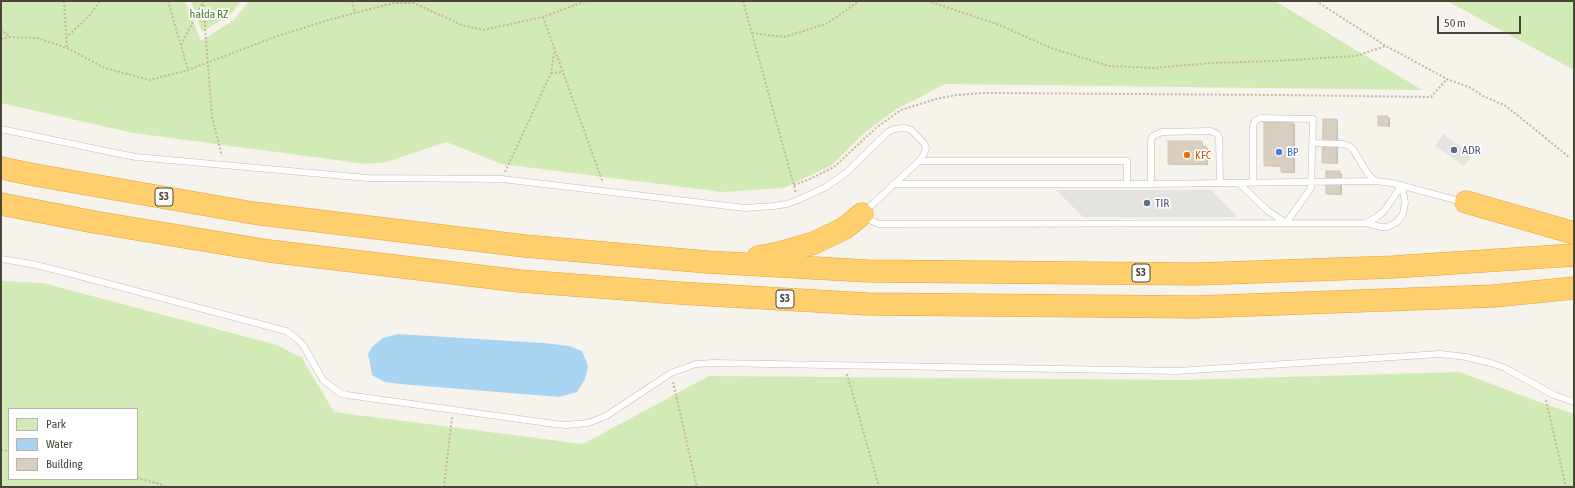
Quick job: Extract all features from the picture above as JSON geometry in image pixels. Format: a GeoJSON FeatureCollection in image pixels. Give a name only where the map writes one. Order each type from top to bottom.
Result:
{"type":"FeatureCollection","features":[{"type":"Feature","properties":{"kind":"highway","name":"S3"},"geometry":{"type":"LineString","coordinates":[[1,168],[253,213],[525,246],[708,262],[868,271],[1198,274],[1393,267],[1574,255]]}},
{"type":"Feature","properties":{"kind":"highway"},"geometry":{"type":"LineString","coordinates":[[1466,202],[1574,233]]}},
{"type":"Feature","properties":{"kind":"highway","name":"S3"},"geometry":{"type":"LineString","coordinates":[[1,204],[94,222],[269,251],[520,281],[867,304],[1196,307],[1494,296],[1574,288]]}},
{"type":"Feature","properties":{"kind":"highway"},"geometry":{"type":"LineString","coordinates":[[708,262],[757,258],[800,247],[831,236],[845,228],[862,214]]}},
{"type":"Feature","properties":{"kind":"lane"},"geometry":{"type":"LineString","coordinates":[[1252,183],[1253,126],[1255,120],[1260,118],[1313,119],[1312,182],[1309,192],[1286,223]]}},
{"type":"Feature","properties":{"kind":"lane"},"geometry":{"type":"LineString","coordinates":[[1,129],[120,154],[366,178],[502,179],[745,208],[787,204],[811,195],[832,184],[856,164],[888,132],[900,128],[911,130],[924,143],[926,148],[924,154],[919,161],[862,214],[869,220],[879,224],[1366,223],[1375,226],[1387,227],[1400,220],[1403,214],[1405,203],[1402,185]]}},
{"type":"Feature","properties":{"kind":"lane"},"geometry":{"type":"LineString","coordinates":[[1151,184],[1151,140],[1153,136],[1162,132],[1211,131],[1219,137],[1220,184]]}},
{"type":"Feature","properties":{"kind":"lane"},"geometry":{"type":"LineString","coordinates":[[1313,143],[1343,144],[1349,146],[1353,149],[1374,181]]}},
{"type":"Feature","properties":{"kind":"lane"},"geometry":{"type":"LineString","coordinates":[[919,161],[1127,161],[1127,184]]}},
{"type":"Feature","properties":{"kind":"lane"},"geometry":{"type":"LineString","coordinates":[[894,184],[1220,184],[1374,181],[1402,185],[1466,202]]}},
{"type":"Feature","properties":{"kind":"lane"},"geometry":{"type":"LineString","coordinates":[[1239,183],[1268,211],[1286,223]]}},
{"type":"Feature","properties":{"kind":"lane"},"geometry":{"type":"LineString","coordinates":[[1366,223],[1378,217],[1384,211],[1402,185]]}},
{"type":"Feature","properties":{"kind":"lane"},"geometry":{"type":"LineString","coordinates":[[1,259],[54,269],[286,331],[303,345],[323,380],[340,393],[355,397],[555,424],[566,425],[588,423],[606,416],[671,373],[684,367],[705,363],[1177,371],[1440,354],[1466,356],[1491,363],[1510,370],[1542,388],[1574,402]]}},
{"type":"Feature","properties":{"kind":"path"},"geometry":{"type":"LineString","coordinates":[[64,1],[67,48]]}},
{"type":"Feature","properties":{"kind":"path"},"geometry":{"type":"LineString","coordinates":[[66,38],[90,15],[100,1]]}},
{"type":"Feature","properties":{"kind":"path"},"geometry":{"type":"LineString","coordinates":[[168,1],[188,70]]}},
{"type":"Feature","properties":{"kind":"path"},"geometry":{"type":"LineString","coordinates":[[181,45],[203,1]]}},
{"type":"Feature","properties":{"kind":"path"},"geometry":{"type":"LineString","coordinates":[[203,1],[212,117],[224,164]]}},
{"type":"Feature","properties":{"kind":"path"},"geometry":{"type":"LineString","coordinates":[[352,1],[356,13]]}},
{"type":"Feature","properties":{"kind":"path"},"geometry":{"type":"LineString","coordinates":[[1,39],[10,37],[37,38],[67,48],[105,68],[150,80],[209,63],[279,36],[324,21],[393,2],[414,3],[462,25],[483,30],[543,17],[586,1]]}},
{"type":"Feature","properties":{"kind":"path"},"geometry":{"type":"LineString","coordinates":[[743,1],[794,185],[834,167],[877,127],[901,110],[936,99],[956,95],[993,93],[1277,94],[1431,97],[1446,79]]}},
{"type":"Feature","properties":{"kind":"path"},"geometry":{"type":"LineString","coordinates":[[752,33],[785,37],[828,23],[859,1]]}},
{"type":"Feature","properties":{"kind":"path"},"geometry":{"type":"LineString","coordinates":[[928,1],[997,24],[1051,48],[1109,66],[1153,68],[1212,63],[1355,56],[1386,46]]}},
{"type":"Feature","properties":{"kind":"path"},"geometry":{"type":"LineString","coordinates":[[1316,1],[1386,46],[1446,79],[1471,88],[1483,96],[1506,106],[1569,157]]}},
{"type":"Feature","properties":{"kind":"path"},"geometry":{"type":"LineString","coordinates":[[543,17],[606,192]]}},
{"type":"Feature","properties":{"kind":"path"},"geometry":{"type":"LineString","coordinates":[[1,29],[10,37]]}},
{"type":"Feature","properties":{"kind":"path"},"geometry":{"type":"LineString","coordinates":[[502,179],[551,73],[554,51]]}},
{"type":"Feature","properties":{"kind":"path"},"geometry":{"type":"LineString","coordinates":[[551,73],[563,72]]}},
{"type":"Feature","properties":{"kind":"path"},"geometry":{"type":"LineString","coordinates":[[844,365],[878,487]]}},
{"type":"Feature","properties":{"kind":"path"},"geometry":{"type":"LineString","coordinates":[[671,373],[678,398],[697,487]]}},
{"type":"Feature","properties":{"kind":"path"},"geometry":{"type":"LineString","coordinates":[[1542,388],[1566,487]]}},
{"type":"Feature","properties":{"kind":"path"},"geometry":{"type":"LineString","coordinates":[[444,487],[453,411]]}},
{"type":"Feature","properties":{"kind":"path"},"geometry":{"type":"LineString","coordinates":[[138,478],[166,487]]}},
{"type":"Feature","properties":{"kind":"green space"},"geometry":{"type":"Polygon","coordinates":[[[1,1],[185,1],[201,41],[234,20],[249,1],[1275,1],[1422,90],[945,84],[895,110],[864,133],[832,165],[784,188],[722,192],[502,164],[446,142],[387,162],[366,164],[133,133],[1,103],[1,1]]]}},
{"type":"Feature","properties":{"kind":"green space","name":"hałda RZ"},"geometry":{"type":"Polygon","coordinates":[[[191,1],[241,1],[231,14],[202,32],[191,1]]]}},
{"type":"Feature","properties":{"kind":"green space"},"geometry":{"type":"Polygon","coordinates":[[[1447,1],[1574,1],[1574,70],[1447,1]]]}},
{"type":"Feature","properties":{"kind":"green space"},"geometry":{"type":"Polygon","coordinates":[[[1,281],[43,283],[277,345],[302,358],[334,412],[583,444],[709,376],[1181,380],[1460,372],[1574,414],[1574,487],[1,487],[1,281]]]}},
{"type":"Feature","properties":{"kind":"shaded area","name":"ADR"},"geometry":{"type":"Polygon","coordinates":[[[1443,134],[1472,155],[1464,166],[1435,146],[1443,134]]]}},
{"type":"Feature","properties":{"kind":"shaded area","name":"TIR"},"geometry":{"type":"Polygon","coordinates":[[[1056,190],[1211,190],[1238,217],[1083,217],[1056,190]]]}},
{"type":"Feature","properties":{"kind":"water"},"geometry":{"type":"Polygon","coordinates":[[[398,334],[544,343],[569,346],[582,351],[588,366],[585,379],[577,392],[559,397],[385,382],[372,375],[368,354],[372,347],[383,338],[398,334]]]}},
{"type":"Feature","properties":{"kind":"building"},"geometry":{"type":"Polygon","coordinates":[[[1378,116],[1388,116],[1388,126],[1378,126],[1378,116]]]}},
{"type":"Feature","properties":{"kind":"building"},"geometry":{"type":"Polygon","coordinates":[[[1323,119],[1337,119],[1336,163],[1322,163],[1323,119]]]}},
{"type":"Feature","properties":{"kind":"building","name":"BP"},"geometry":{"type":"Polygon","coordinates":[[[1264,122],[1293,122],[1293,172],[1281,172],[1281,166],[1264,166],[1264,122]]]}},
{"type":"Feature","properties":{"kind":"building","name":"KFC"},"geometry":{"type":"Polygon","coordinates":[[[1168,141],[1202,141],[1202,146],[1206,146],[1206,164],[1168,164],[1168,141]]]}},
{"type":"Feature","properties":{"kind":"building"},"geometry":{"type":"Polygon","coordinates":[[[1326,171],[1340,171],[1340,194],[1326,194],[1326,171]]]}},
{"type":"Feature","properties":{"kind":"place","name":"ADR"},"geometry":{"type":"Point","coordinates":[1454,150]}},
{"type":"Feature","properties":{"kind":"place","name":"BP"},"geometry":{"type":"Point","coordinates":[1279,152]}},
{"type":"Feature","properties":{"kind":"place","name":"KFC"},"geometry":{"type":"Point","coordinates":[1187,155]}},
{"type":"Feature","properties":{"kind":"place","name":"TIR"},"geometry":{"type":"Point","coordinates":[1147,203]}}]}
